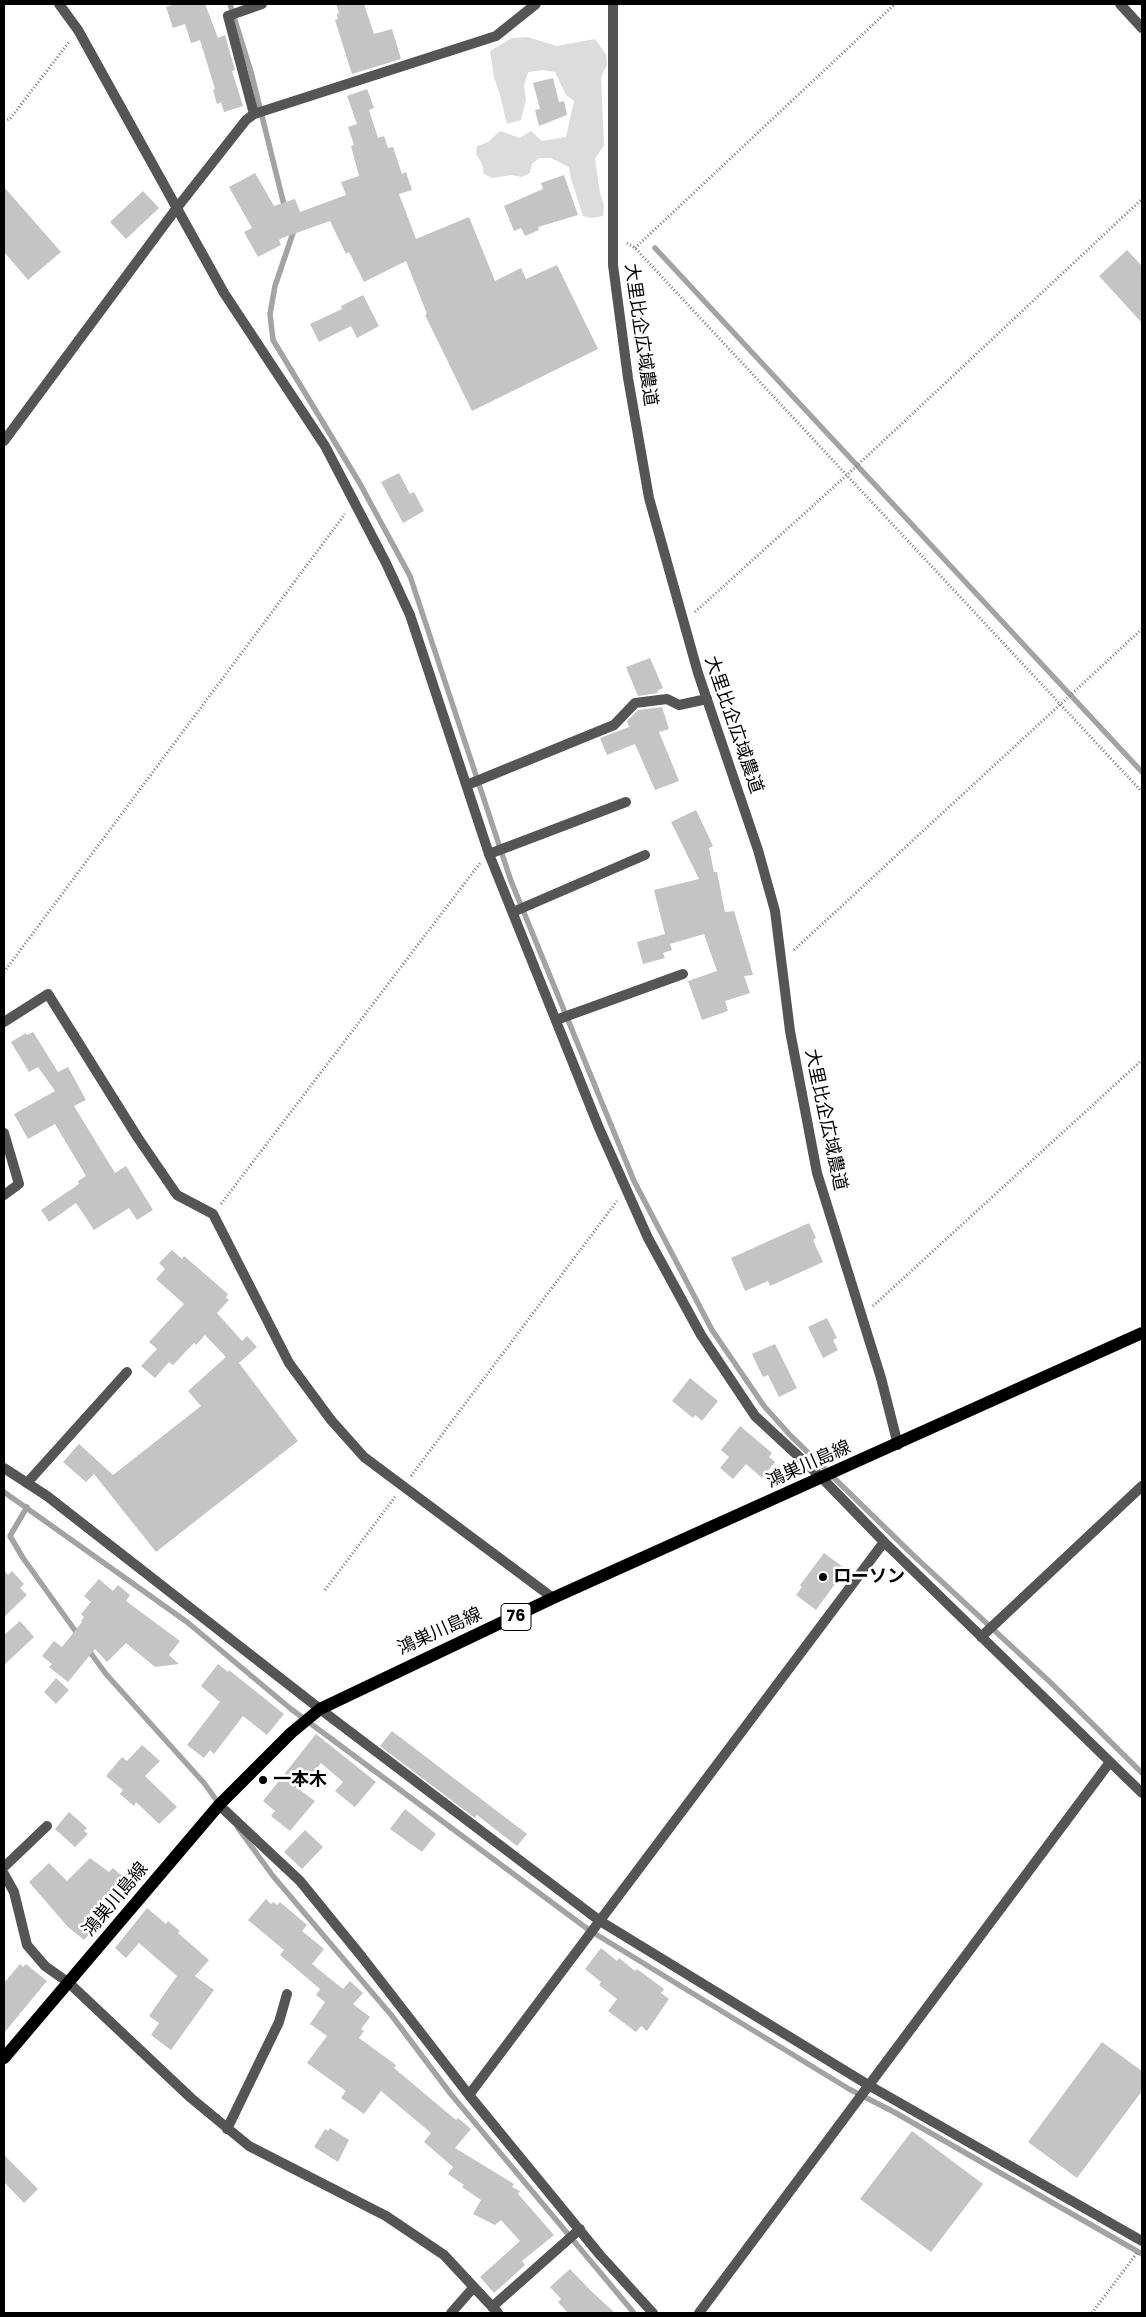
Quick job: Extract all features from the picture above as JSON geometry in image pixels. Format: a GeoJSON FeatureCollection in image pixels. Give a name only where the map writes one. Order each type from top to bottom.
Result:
{"type":"FeatureCollection","features":[{"type":"Feature","properties":{"kind":"main road","name":"鴻巣川島線"},"geometry":{"type":"LineString","coordinates":[[4,2058],[219,1805],[291,1733],[320,1709],[553,1598],[898,1445],[1142,1333]]}},
{"type":"Feature","properties":{"kind":"street"},"geometry":{"type":"LineString","coordinates":[[59,4],[78,30],[224,293],[325,446],[410,615],[489,854],[556,1020],[626,1190],[648,1238],[701,1335],[755,1416],[822,1478],[884,1542],[1142,1793]]}},
{"type":"Feature","properties":{"kind":"street"},"geometry":{"type":"LineString","coordinates":[[254,114],[228,16],[262,4]]}},
{"type":"Feature","properties":{"kind":"street"},"geometry":{"type":"LineString","coordinates":[[4,441],[232,135],[254,114],[496,36],[536,4]]}},
{"type":"Feature","properties":{"kind":"street","name":"大里比企広域農道"},"geometry":{"type":"LineString","coordinates":[[613,4],[613,265],[628,378],[649,498],[683,622],[758,850],[775,910],[790,1031],[818,1173],[862,1317],[898,1445]]}},
{"type":"Feature","properties":{"kind":"street"},"geometry":{"type":"LineString","coordinates":[[1120,4],[1142,28]]}},
{"type":"Feature","properties":{"kind":"street"},"geometry":{"type":"LineString","coordinates":[[467,785],[614,725],[635,703],[666,698],[679,705],[707,699]]}},
{"type":"Feature","properties":{"kind":"street"},"geometry":{"type":"LineString","coordinates":[[489,854],[626,802]]}},
{"type":"Feature","properties":{"kind":"street"},"geometry":{"type":"LineString","coordinates":[[513,912],[645,855]]}},
{"type":"Feature","properties":{"kind":"street"},"geometry":{"type":"LineString","coordinates":[[556,1020],[683,974]]}},
{"type":"Feature","properties":{"kind":"street"},"geometry":{"type":"LineString","coordinates":[[4,1022],[48,994],[138,1138],[177,1195],[213,1214],[289,1363],[331,1420],[364,1457],[553,1598]]}},
{"type":"Feature","properties":{"kind":"street"},"geometry":{"type":"LineString","coordinates":[[4,1133],[19,1184],[4,1195]]}},
{"type":"Feature","properties":{"kind":"street"},"geometry":{"type":"LineString","coordinates":[[27,1483],[127,1372]]}},
{"type":"Feature","properties":{"kind":"street"},"geometry":{"type":"LineString","coordinates":[[4,1468],[27,1483],[320,1709],[600,1921],[870,2086],[1142,2241]]}},
{"type":"Feature","properties":{"kind":"street"},"geometry":{"type":"LineString","coordinates":[[981,1637],[1142,1486]]}},
{"type":"Feature","properties":{"kind":"street"},"geometry":{"type":"LineString","coordinates":[[469,2095],[884,1542]]}},
{"type":"Feature","properties":{"kind":"street"},"geometry":{"type":"LineString","coordinates":[[699,2313],[1110,1762]]}},
{"type":"Feature","properties":{"kind":"street"},"geometry":{"type":"LineString","coordinates":[[219,1805],[300,1882],[362,1957],[469,2095],[580,2229],[653,2313]]}},
{"type":"Feature","properties":{"kind":"street"},"geometry":{"type":"LineString","coordinates":[[4,1867],[47,1826]]}},
{"type":"Feature","properties":{"kind":"street"},"geometry":{"type":"LineString","coordinates":[[4,1874],[14,1892],[27,1945],[45,1966],[69,1983],[191,2098],[249,2146],[386,2216],[444,2255],[495,2310],[580,2229]]}},
{"type":"Feature","properties":{"kind":"street"},"geometry":{"type":"LineString","coordinates":[[227,2129],[236,2115],[279,2022],[287,1994]]}},
{"type":"Feature","properties":{"kind":"street"},"geometry":{"type":"LineString","coordinates":[[451,2313],[473,2288]]}},
{"type":"Feature","properties":{"kind":"path"},"geometry":{"type":"LineString","coordinates":[[635,248],[895,4]]}},
{"type":"Feature","properties":{"kind":"path"},"geometry":{"type":"LineString","coordinates":[[4,122],[10,119],[78,30]]}},
{"type":"Feature","properties":{"kind":"path"},"geometry":{"type":"LineString","coordinates":[[683,622],[847,476],[1142,200]]}},
{"type":"Feature","properties":{"kind":"path"},"geometry":{"type":"LineString","coordinates":[[613,236],[635,248],[1142,792]]}},
{"type":"Feature","properties":{"kind":"path"},"geometry":{"type":"LineString","coordinates":[[4,972],[354,502]]}},
{"type":"Feature","properties":{"kind":"path"},"geometry":{"type":"LineString","coordinates":[[781,962],[1142,629]]}},
{"type":"Feature","properties":{"kind":"path"},"geometry":{"type":"LineString","coordinates":[[213,1214],[474,868],[489,854]]}},
{"type":"Feature","properties":{"kind":"path"},"geometry":{"type":"LineString","coordinates":[[862,1317],[1142,1060]]}},
{"type":"Feature","properties":{"kind":"path"},"geometry":{"type":"LineString","coordinates":[[325,1590],[626,1190]]}},
{"type":"Feature","properties":{"kind":"path"},"geometry":{"type":"LineString","coordinates":[[1092,2313],[1142,2246]]}},
{"type":"Feature","properties":{"kind":"shaded area"},"geometry":{"type":"Polygon","coordinates":[[[527,37],[557,46],[595,39],[606,54],[607,65],[601,77],[604,145],[595,159],[600,193],[604,205],[603,216],[592,218],[583,216],[569,167],[551,158],[539,158],[532,164],[530,173],[522,177],[511,175],[492,178],[484,174],[482,164],[476,154],[477,146],[488,142],[500,131],[520,138],[531,131],[542,141],[566,137],[574,101],[566,95],[555,72],[543,70],[528,72],[524,86],[526,99],[521,120],[507,124],[494,78],[490,51],[512,38],[527,37]]]}},
{"type":"Feature","properties":{"kind":"building"},"geometry":{"type":"Polygon","coordinates":[[[176,4],[205,4],[218,38],[225,35],[235,70],[232,71],[243,106],[224,112],[221,102],[217,104],[213,90],[215,89],[200,40],[191,43],[185,24],[173,28],[166,7],[176,4]]]}},
{"type":"Feature","properties":{"kind":"building"},"geometry":{"type":"Polygon","coordinates":[[[336,4],[364,4],[374,34],[392,29],[401,59],[352,74],[335,20],[338,19],[337,14],[339,13],[336,4]]]}},
{"type":"Feature","properties":{"kind":"building"},"geometry":{"type":"Polygon","coordinates":[[[553,78],[559,102],[564,101],[567,115],[539,126],[535,110],[540,109],[533,83],[553,78]]]}},
{"type":"Feature","properties":{"kind":"building"},"geometry":{"type":"Polygon","coordinates":[[[367,89],[374,108],[369,110],[378,138],[384,136],[388,148],[393,147],[402,174],[406,172],[412,190],[399,194],[416,239],[469,217],[495,281],[521,268],[526,279],[557,265],[598,349],[472,411],[425,315],[427,314],[406,261],[364,282],[349,252],[346,254],[330,221],[282,238],[279,240],[281,245],[258,257],[244,232],[252,228],[229,187],[255,173],[274,206],[295,199],[300,212],[346,195],[341,182],[359,176],[351,146],[354,145],[348,127],[357,124],[347,96],[367,89]]]}},
{"type":"Feature","properties":{"kind":"building"},"geometry":{"type":"Polygon","coordinates":[[[564,175],[578,215],[538,227],[539,230],[525,236],[521,228],[514,231],[504,206],[543,189],[541,183],[564,175]]]}},
{"type":"Feature","properties":{"kind":"building"},"geometry":{"type":"Polygon","coordinates":[[[4,187],[61,252],[28,280],[4,252],[4,187]]]}},
{"type":"Feature","properties":{"kind":"building"},"geometry":{"type":"Polygon","coordinates":[[[143,191],[159,208],[126,239],[110,222],[143,191]]]}},
{"type":"Feature","properties":{"kind":"building"},"geometry":{"type":"Polygon","coordinates":[[[1127,250],[1142,266],[1142,323],[1099,276],[1127,250]]]}},
{"type":"Feature","properties":{"kind":"building"},"geometry":{"type":"Polygon","coordinates":[[[363,295],[379,326],[357,338],[351,326],[319,342],[310,324],[342,309],[341,306],[363,295]]]}},
{"type":"Feature","properties":{"kind":"building"},"geometry":{"type":"Polygon","coordinates":[[[399,473],[410,494],[414,492],[424,511],[403,523],[381,482],[399,473]]]}},
{"type":"Feature","properties":{"kind":"building"},"geometry":{"type":"Polygon","coordinates":[[[650,658],[663,688],[657,691],[658,693],[638,696],[626,667],[650,658]]]}},
{"type":"Feature","properties":{"kind":"building"},"geometry":{"type":"Polygon","coordinates":[[[662,707],[669,729],[659,732],[679,781],[655,790],[635,744],[607,755],[600,738],[629,727],[627,721],[638,710],[662,707]]]}},
{"type":"Feature","properties":{"kind":"building"},"geometry":{"type":"Polygon","coordinates":[[[696,810],[713,846],[709,848],[714,872],[717,872],[725,912],[734,911],[753,975],[744,976],[750,993],[725,1001],[728,1011],[702,1020],[688,981],[717,971],[704,934],[670,944],[672,950],[663,953],[665,958],[643,964],[637,942],[665,934],[654,890],[699,879],[671,822],[696,810]]]}},
{"type":"Feature","properties":{"kind":"building"},"geometry":{"type":"Polygon","coordinates":[[[33,1032],[58,1072],[68,1067],[86,1100],[74,1106],[115,1173],[126,1166],[153,1210],[137,1220],[129,1208],[94,1230],[76,1203],[49,1222],[41,1210],[79,1184],[78,1181],[86,1176],[55,1124],[28,1139],[14,1114],[55,1091],[38,1067],[29,1072],[11,1042],[26,1033],[27,1035],[33,1032]]]}},
{"type":"Feature","properties":{"kind":"building"},"geometry":{"type":"Polygon","coordinates":[[[809,1223],[816,1238],[813,1240],[823,1262],[770,1286],[768,1281],[745,1291],[731,1258],[809,1223]]]}},
{"type":"Feature","properties":{"kind":"building"},"geometry":{"type":"Polygon","coordinates":[[[172,1250],[182,1259],[184,1256],[228,1294],[226,1297],[229,1300],[217,1313],[242,1341],[247,1336],[257,1347],[239,1363],[298,1441],[156,1552],[94,1474],[86,1482],[63,1462],[79,1444],[113,1475],[201,1406],[188,1391],[226,1357],[205,1335],[196,1345],[194,1343],[173,1365],[169,1362],[155,1378],[141,1366],[157,1349],[149,1342],[184,1304],[156,1279],[165,1269],[159,1263],[172,1250]]]}},
{"type":"Feature","properties":{"kind":"building"},"geometry":{"type":"Polygon","coordinates":[[[827,1318],[837,1338],[833,1340],[838,1350],[823,1358],[808,1327],[827,1318]]]}},
{"type":"Feature","properties":{"kind":"building"},"geometry":{"type":"Polygon","coordinates":[[[775,1344],[797,1388],[779,1397],[768,1375],[763,1377],[752,1354],[775,1344]]]}},
{"type":"Feature","properties":{"kind":"building"},"geometry":{"type":"Polygon","coordinates":[[[690,1378],[718,1401],[702,1421],[695,1415],[693,1418],[672,1401],[690,1378]]]}},
{"type":"Feature","properties":{"kind":"building"},"geometry":{"type":"Polygon","coordinates":[[[740,1426],[772,1453],[769,1457],[775,1462],[762,1478],[746,1464],[733,1479],[720,1468],[729,1457],[721,1450],[740,1426]]]}},
{"type":"Feature","properties":{"kind":"building","name":"ローソン"},"geometry":{"type":"Polygon","coordinates":[[[824,1553],[846,1569],[816,1610],[796,1595],[802,1587],[800,1585],[824,1553]]]}},
{"type":"Feature","properties":{"kind":"building"},"geometry":{"type":"Polygon","coordinates":[[[4,1570],[8,1575],[12,1571],[24,1584],[20,1588],[27,1595],[4,1617],[4,1570]]]}},
{"type":"Feature","properties":{"kind":"building"},"geometry":{"type":"Polygon","coordinates":[[[99,1579],[113,1591],[118,1585],[130,1595],[126,1601],[180,1641],[169,1655],[179,1664],[155,1667],[126,1643],[107,1662],[95,1649],[68,1682],[49,1667],[52,1664],[42,1656],[54,1641],[62,1647],[82,1622],[84,1617],[81,1614],[91,1602],[84,1596],[99,1579]]]}},
{"type":"Feature","properties":{"kind":"building"},"geometry":{"type":"Polygon","coordinates":[[[20,1621],[34,1637],[4,1665],[4,1635],[20,1621]]]}},
{"type":"Feature","properties":{"kind":"building"},"geometry":{"type":"Polygon","coordinates":[[[218,1664],[228,1672],[229,1670],[284,1714],[267,1735],[243,1716],[214,1754],[210,1750],[204,1758],[187,1745],[220,1702],[201,1686],[218,1664]]]}},
{"type":"Feature","properties":{"kind":"building"},"geometry":{"type":"Polygon","coordinates":[[[56,1678],[69,1690],[56,1704],[44,1692],[56,1678]]]}},
{"type":"Feature","properties":{"kind":"building"},"geometry":{"type":"Polygon","coordinates":[[[392,1731],[527,1834],[517,1846],[477,1815],[475,1818],[380,1746],[392,1731]]]}},
{"type":"Feature","properties":{"kind":"building"},"geometry":{"type":"Polygon","coordinates":[[[316,1734],[376,1782],[355,1807],[335,1791],[343,1782],[321,1763],[300,1790],[315,1801],[290,1831],[271,1816],[275,1811],[263,1801],[316,1734]]]}},
{"type":"Feature","properties":{"kind":"building"},"geometry":{"type":"Polygon","coordinates":[[[142,1745],[160,1761],[145,1776],[177,1807],[159,1824],[136,1802],[134,1806],[120,1794],[123,1790],[106,1776],[122,1757],[127,1761],[142,1745]]]}},
{"type":"Feature","properties":{"kind":"building"},"geometry":{"type":"Polygon","coordinates":[[[405,1809],[436,1834],[422,1852],[390,1829],[405,1809]]]}},
{"type":"Feature","properties":{"kind":"building"},"geometry":{"type":"Polygon","coordinates":[[[69,1812],[87,1828],[84,1831],[88,1834],[75,1847],[55,1829],[69,1812]]]}},
{"type":"Feature","properties":{"kind":"building"},"geometry":{"type":"Polygon","coordinates":[[[305,1830],[323,1847],[302,1869],[284,1852],[305,1830]]]}},
{"type":"Feature","properties":{"kind":"building"},"geometry":{"type":"Polygon","coordinates":[[[90,1858],[109,1872],[113,1868],[124,1878],[97,1906],[107,1914],[84,1940],[68,1927],[29,1882],[49,1863],[67,1881],[90,1858]]]}},
{"type":"Feature","properties":{"kind":"building"},"geometry":{"type":"Polygon","coordinates":[[[266,1899],[271,1904],[273,1902],[277,1905],[280,1902],[307,1925],[302,1931],[324,1949],[312,1964],[343,1989],[350,1981],[363,1993],[353,2004],[370,2017],[361,2029],[364,2031],[359,2038],[396,2065],[394,2068],[456,2120],[458,2118],[471,2129],[455,2148],[514,2184],[512,2187],[520,2191],[518,2194],[554,2235],[522,2261],[525,2265],[494,2293],[480,2277],[520,2241],[501,2220],[495,2225],[473,2214],[481,2200],[462,2187],[464,2185],[448,2174],[453,2167],[424,2142],[431,2133],[381,2091],[364,2114],[341,2098],[346,2091],[307,2063],[327,2036],[310,2024],[325,2002],[316,1995],[320,1989],[280,1955],[284,1950],[248,1920],[266,1899]]]}},
{"type":"Feature","properties":{"kind":"building"},"geometry":{"type":"Polygon","coordinates":[[[147,1908],[166,1924],[168,1921],[180,1931],[178,1933],[209,1960],[195,1976],[214,1990],[171,2050],[151,2035],[159,2023],[149,2016],[177,1976],[139,1943],[126,1958],[115,1948],[147,1908]]]}},
{"type":"Feature","properties":{"kind":"building"},"geometry":{"type":"Polygon","coordinates":[[[601,1948],[617,1961],[619,1958],[635,1971],[637,1969],[664,1989],[661,1993],[669,1999],[647,2031],[641,2026],[636,2032],[608,2011],[617,1999],[599,1985],[601,1982],[585,1969],[601,1948]]]}},
{"type":"Feature","properties":{"kind":"building"},"geometry":{"type":"Polygon","coordinates":[[[20,1964],[23,1967],[26,1964],[47,1981],[4,2033],[4,1983],[20,1964]]]}},
{"type":"Feature","properties":{"kind":"building"},"geometry":{"type":"Polygon","coordinates":[[[1102,2042],[1142,2071],[1142,2091],[1077,2178],[1028,2142],[1102,2042]]]}},
{"type":"Feature","properties":{"kind":"building"},"geometry":{"type":"Polygon","coordinates":[[[330,2128],[349,2140],[338,2162],[314,2147],[325,2129],[328,2131],[330,2128]]]}},
{"type":"Feature","properties":{"kind":"building"},"geometry":{"type":"Polygon","coordinates":[[[912,2131],[983,2184],[931,2252],[860,2199],[912,2131]]]}},
{"type":"Feature","properties":{"kind":"building"},"geometry":{"type":"Polygon","coordinates":[[[4,2155],[38,2189],[24,2203],[4,2182],[4,2155]]]}},
{"type":"Feature","properties":{"kind":"building"},"geometry":{"type":"Polygon","coordinates":[[[570,2269],[615,2313],[568,2313],[558,2302],[561,2299],[550,2287],[570,2269]]]}},
{"type":"Feature","properties":{"kind":"waterway"},"geometry":{"type":"LineString","coordinates":[[230,4],[251,72],[285,209]]}},
{"type":"Feature","properties":{"kind":"waterway"},"geometry":{"type":"LineString","coordinates":[[291,227],[293,233],[275,286],[270,314],[273,340],[359,482],[410,576],[511,881],[634,1181],[712,1330],[764,1406],[790,1435],[913,1555],[1050,1682],[1142,1773]]}},
{"type":"Feature","properties":{"kind":"waterway"},"geometry":{"type":"LineString","coordinates":[[655,248],[1142,772]]}},
{"type":"Feature","properties":{"kind":"waterway"},"geometry":{"type":"LineString","coordinates":[[4,1492],[187,1622],[291,1709],[589,1930],[849,2089],[894,2112],[1142,2254]]}},
{"type":"Feature","properties":{"kind":"waterway"},"geometry":{"type":"LineString","coordinates":[[27,1507],[10,1536],[23,1558],[79,1636]]}},
{"type":"Feature","properties":{"kind":"waterway"},"geometry":{"type":"LineString","coordinates":[[87,1648],[106,1674],[204,1783],[220,1805]]}},
{"type":"Feature","properties":{"kind":"waterway"},"geometry":{"type":"LineString","coordinates":[[238,1828],[273,1876],[392,2016],[450,2093],[634,2313]]}},
{"type":"Feature","properties":{"kind":"place","name":"ローソン"},"geometry":{"type":"Point","coordinates":[823,1577]}},
{"type":"Feature","properties":{"kind":"place","name":"一本木"},"geometry":{"type":"Point","coordinates":[263,1780]}}]}
